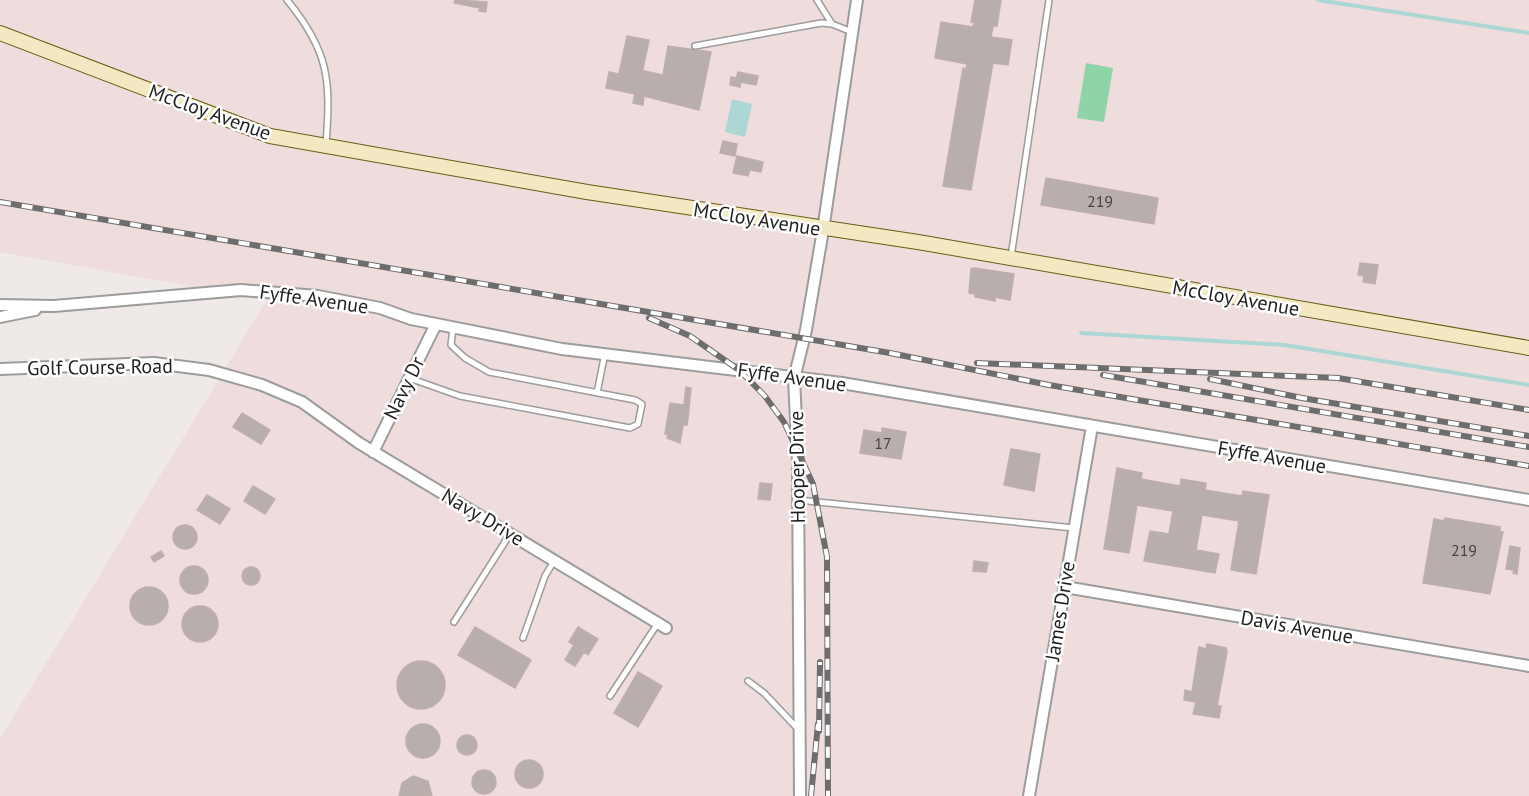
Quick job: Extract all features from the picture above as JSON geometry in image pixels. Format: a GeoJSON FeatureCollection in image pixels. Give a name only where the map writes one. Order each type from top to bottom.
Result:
{"type":"FeatureCollection","features":[{"type":"Feature","properties":{"kind":"street","name":"Hooper Drive"},"geometry":{"type":"LineString","coordinates":[[800,796],[797,728],[798,500],[794,379],[806,330],[823,230],[857,0]]}},
{"type":"Feature","properties":{"kind":"street","name":"McCloy Avenue"},"geometry":{"type":"LineString","coordinates":[[1,33],[270,136],[587,192],[823,230],[918,242],[1529,348]]}},
{"type":"Feature","properties":{"kind":"street","name":"Fyffe Avenue"},"geometry":{"type":"LineString","coordinates":[[0,305],[54,306],[241,290],[318,296],[380,308],[411,319],[562,349],[842,384],[1529,500]]}},
{"type":"Feature","properties":{"kind":"street","name":"Fyffe Avenue"},"geometry":{"type":"LineString","coordinates":[[0,317],[54,306]]}},
{"type":"Feature","properties":{"kind":"street","name":"Navy Dr"},"geometry":{"type":"LineString","coordinates":[[373,452],[436,324]]}},
{"type":"Feature","properties":{"kind":"street","name":"Golf Course Road"},"geometry":{"type":"LineString","coordinates":[[0,369],[154,363],[177,365],[235,376],[302,402]]}},
{"type":"Feature","properties":{"kind":"street","name":"Navy Drive"},"geometry":{"type":"LineString","coordinates":[[302,402],[326,422],[373,452],[662,626]]}},
{"type":"Feature","properties":{"kind":"street","name":"James Drive"},"geometry":{"type":"LineString","coordinates":[[1029,796],[1092,426]]}},
{"type":"Feature","properties":{"kind":"street","name":"Davis Avenue"},"geometry":{"type":"LineString","coordinates":[[1065,587],[1529,666]]}},
{"type":"Feature","properties":{"kind":"lane"},"geometry":{"type":"LineString","coordinates":[[287,0],[300,16],[323,58],[330,94],[326,146]]}},
{"type":"Feature","properties":{"kind":"lane"},"geometry":{"type":"LineString","coordinates":[[817,0],[832,24]]}},
{"type":"Feature","properties":{"kind":"lane"},"geometry":{"type":"LineString","coordinates":[[1011,259],[1049,0]]}},
{"type":"Feature","properties":{"kind":"lane"},"geometry":{"type":"LineString","coordinates":[[695,46],[821,23],[832,24],[852,32]]}},
{"type":"Feature","properties":{"kind":"lane"},"geometry":{"type":"LineString","coordinates":[[409,378],[460,396],[630,428],[638,424],[642,404],[635,400],[489,372],[465,358],[451,345],[453,327]]}},
{"type":"Feature","properties":{"kind":"lane"},"geometry":{"type":"LineString","coordinates":[[597,393],[605,353]]}},
{"type":"Feature","properties":{"kind":"lane"},"geometry":{"type":"LineString","coordinates":[[798,500],[1074,528]]}},
{"type":"Feature","properties":{"kind":"lane"},"geometry":{"type":"LineString","coordinates":[[454,622],[510,534]]}},
{"type":"Feature","properties":{"kind":"lane"},"geometry":{"type":"LineString","coordinates":[[523,638],[545,576],[554,560]]}},
{"type":"Feature","properties":{"kind":"lane"},"geometry":{"type":"LineString","coordinates":[[609,696],[662,626]]}},
{"type":"Feature","properties":{"kind":"lane"},"geometry":{"type":"LineString","coordinates":[[748,681],[797,728]]}},
{"type":"Feature","properties":{"kind":"shaded area"},"geometry":{"type":"Polygon","coordinates":[[[0,0],[1529,0],[1529,796],[0,796],[0,739],[267,300],[0,252],[0,0]]]}},
{"type":"Feature","properties":{"kind":"green space"},"geometry":{"type":"Polygon","coordinates":[[[1086,63],[1113,68],[1104,122],[1077,118],[1086,63]]]}},
{"type":"Feature","properties":{"kind":"water"},"geometry":{"type":"Polygon","coordinates":[[[732,99],[752,104],[745,137],[725,132],[732,99]]]}},
{"type":"Feature","properties":{"kind":"building"},"geometry":{"type":"Polygon","coordinates":[[[455,0],[487,2],[486,12],[479,11],[480,8],[454,3],[455,0]]]}},
{"type":"Feature","properties":{"kind":"building"},"geometry":{"type":"Polygon","coordinates":[[[975,0],[1001,0],[997,26],[993,26],[991,37],[1012,40],[1008,65],[993,63],[971,190],[943,186],[963,68],[966,69],[967,64],[935,58],[941,22],[973,27],[974,23],[971,22],[975,0]]]}},
{"type":"Feature","properties":{"kind":"building"},"geometry":{"type":"Polygon","coordinates":[[[627,36],[649,40],[639,88],[644,71],[663,75],[668,46],[711,52],[699,110],[644,96],[643,105],[633,103],[635,94],[606,88],[609,72],[619,74],[627,36]]]}},
{"type":"Feature","properties":{"kind":"building"},"geometry":{"type":"Polygon","coordinates":[[[738,72],[758,76],[756,85],[741,82],[740,87],[730,85],[731,77],[736,78],[738,72]]]}},
{"type":"Feature","properties":{"kind":"building"},"geometry":{"type":"Polygon","coordinates":[[[723,141],[737,144],[735,156],[720,153],[723,141]]]}},
{"type":"Feature","properties":{"kind":"building"},"geometry":{"type":"Polygon","coordinates":[[[737,156],[763,162],[761,172],[750,170],[748,176],[733,173],[737,156]]]}},
{"type":"Feature","properties":{"kind":"building"},"geometry":{"type":"Polygon","coordinates":[[[1046,178],[1158,198],[1154,224],[1041,205],[1046,178]]]}},
{"type":"Feature","properties":{"kind":"building"},"geometry":{"type":"Polygon","coordinates":[[[1360,263],[1378,265],[1375,284],[1363,282],[1364,276],[1358,275],[1360,263]]]}},
{"type":"Feature","properties":{"kind":"building"},"geometry":{"type":"Polygon","coordinates":[[[971,269],[1014,274],[1010,300],[995,297],[995,301],[975,297],[975,294],[969,293],[971,269]]]}},
{"type":"Feature","properties":{"kind":"building"},"geometry":{"type":"Polygon","coordinates":[[[686,387],[691,388],[688,419],[687,425],[683,425],[680,443],[667,438],[668,434],[665,434],[670,403],[684,405],[686,387]]]}},
{"type":"Feature","properties":{"kind":"building"},"geometry":{"type":"Polygon","coordinates":[[[242,413],[270,430],[261,444],[233,427],[242,413]]]}},
{"type":"Feature","properties":{"kind":"building"},"geometry":{"type":"Polygon","coordinates":[[[882,428],[906,432],[901,459],[860,453],[864,430],[882,433],[882,428]]]}},
{"type":"Feature","properties":{"kind":"building"},"geometry":{"type":"Polygon","coordinates":[[[1011,449],[1040,454],[1034,491],[1004,485],[1011,449]]]}},
{"type":"Feature","properties":{"kind":"building"},"geometry":{"type":"Polygon","coordinates":[[[1117,468],[1142,473],[1141,479],[1180,486],[1181,479],[1206,483],[1205,490],[1242,496],[1243,491],[1269,495],[1256,574],[1231,570],[1239,521],[1202,515],[1196,550],[1219,554],[1215,573],[1144,561],[1150,531],[1169,534],[1173,511],[1137,505],[1129,553],[1104,549],[1117,468]]]}},
{"type":"Feature","properties":{"kind":"building"},"geometry":{"type":"Polygon","coordinates":[[[760,483],[772,484],[770,500],[758,499],[760,483]]]}},
{"type":"Feature","properties":{"kind":"building"},"geometry":{"type":"Polygon","coordinates":[[[253,486],[275,499],[265,514],[244,501],[253,486]]]}},
{"type":"Feature","properties":{"kind":"building"},"geometry":{"type":"Polygon","coordinates":[[[207,495],[230,509],[220,524],[197,510],[207,495]]]}},
{"type":"Feature","properties":{"kind":"building"},"geometry":{"type":"Polygon","coordinates":[[[1445,518],[1500,527],[1500,531],[1503,532],[1490,594],[1423,583],[1434,519],[1444,521],[1445,518]]]}},
{"type":"Feature","properties":{"kind":"building"},"geometry":{"type":"Polygon","coordinates":[[[185,525],[193,529],[197,537],[193,545],[185,549],[177,545],[173,537],[177,529],[185,525]]]}},
{"type":"Feature","properties":{"kind":"building"},"geometry":{"type":"Polygon","coordinates":[[[1510,546],[1520,548],[1517,574],[1513,573],[1514,570],[1506,569],[1510,546]]]}},
{"type":"Feature","properties":{"kind":"building"},"geometry":{"type":"Polygon","coordinates":[[[161,551],[164,556],[154,562],[151,557],[161,551]]]}},
{"type":"Feature","properties":{"kind":"building"},"geometry":{"type":"Polygon","coordinates":[[[974,561],[988,563],[986,572],[973,571],[974,561]]]}},
{"type":"Feature","properties":{"kind":"building"},"geometry":{"type":"Polygon","coordinates":[[[194,566],[204,570],[208,580],[204,590],[194,594],[184,590],[180,580],[184,570],[194,566]]]}},
{"type":"Feature","properties":{"kind":"building"},"geometry":{"type":"Polygon","coordinates":[[[247,567],[255,567],[260,572],[258,583],[247,585],[242,580],[242,572],[247,567]]]}},
{"type":"Feature","properties":{"kind":"building"},"geometry":{"type":"Polygon","coordinates":[[[149,587],[162,593],[168,606],[162,619],[149,625],[136,619],[130,606],[136,593],[149,587]]]}},
{"type":"Feature","properties":{"kind":"building"},"geometry":{"type":"Polygon","coordinates":[[[200,606],[212,612],[218,624],[212,636],[200,642],[188,636],[182,624],[188,612],[200,606]]]}},
{"type":"Feature","properties":{"kind":"building"},"geometry":{"type":"Polygon","coordinates":[[[475,627],[531,660],[515,688],[458,655],[475,627]]]}},
{"type":"Feature","properties":{"kind":"building"},"geometry":{"type":"Polygon","coordinates":[[[578,627],[598,639],[588,655],[584,652],[575,666],[565,660],[574,645],[569,642],[578,627]]]}},
{"type":"Feature","properties":{"kind":"building"},"geometry":{"type":"Polygon","coordinates":[[[1207,644],[1226,648],[1227,652],[1217,706],[1221,706],[1219,718],[1193,714],[1196,702],[1184,700],[1185,690],[1192,692],[1199,647],[1206,649],[1207,644]]]}},
{"type":"Feature","properties":{"kind":"building"},"geometry":{"type":"Polygon","coordinates":[[[421,661],[438,668],[445,685],[438,702],[421,709],[404,702],[397,685],[404,668],[421,661]]]}},
{"type":"Feature","properties":{"kind":"building"},"geometry":{"type":"Polygon","coordinates":[[[638,672],[662,686],[638,727],[614,713],[638,672]]]}},
{"type":"Feature","properties":{"kind":"building"},"geometry":{"type":"Polygon","coordinates":[[[423,724],[435,729],[440,741],[435,753],[423,758],[411,753],[406,741],[411,729],[423,724]]]}},
{"type":"Feature","properties":{"kind":"building"},"geometry":{"type":"Polygon","coordinates":[[[463,735],[471,735],[477,741],[477,749],[471,755],[463,755],[457,749],[457,741],[463,735]]]}},
{"type":"Feature","properties":{"kind":"building"},"geometry":{"type":"Polygon","coordinates":[[[529,760],[539,764],[543,774],[539,784],[529,788],[519,784],[515,774],[519,764],[529,760]]]}},
{"type":"Feature","properties":{"kind":"building"},"geometry":{"type":"Polygon","coordinates":[[[479,770],[489,770],[496,777],[496,787],[489,794],[479,794],[472,787],[472,777],[479,770]]]}},
{"type":"Feature","properties":{"kind":"building"},"geometry":{"type":"Polygon","coordinates":[[[413,776],[428,781],[432,796],[399,796],[402,783],[413,776]]]}},
{"type":"Feature","properties":{"kind":"waterway"},"geometry":{"type":"LineString","coordinates":[[1318,0],[1529,33]]}},
{"type":"Feature","properties":{"kind":"waterway"},"geometry":{"type":"LineString","coordinates":[[1081,333],[1285,345],[1529,385]]}},
{"type":"Feature","properties":{"kind":"railway"},"geometry":{"type":"LineString","coordinates":[[0,202],[890,353],[1049,385],[1529,466]]}},
{"type":"Feature","properties":{"kind":"railway"},"geometry":{"type":"LineString","coordinates":[[649,318],[690,336],[739,370],[764,395],[784,422],[813,484],[827,557],[828,796]]}},
{"type":"Feature","properties":{"kind":"railway"},"geometry":{"type":"LineString","coordinates":[[977,363],[1338,378],[1529,410]]}},
{"type":"Feature","properties":{"kind":"railway"},"geometry":{"type":"LineString","coordinates":[[1103,375],[1529,447]]}},
{"type":"Feature","properties":{"kind":"railway"},"geometry":{"type":"LineString","coordinates":[[1210,379],[1302,398],[1529,436]]}},
{"type":"Feature","properties":{"kind":"railway"},"geometry":{"type":"LineString","coordinates":[[819,731],[820,662]]}},
{"type":"Feature","properties":{"kind":"railway"},"geometry":{"type":"LineString","coordinates":[[811,796],[818,724]]}}]}
